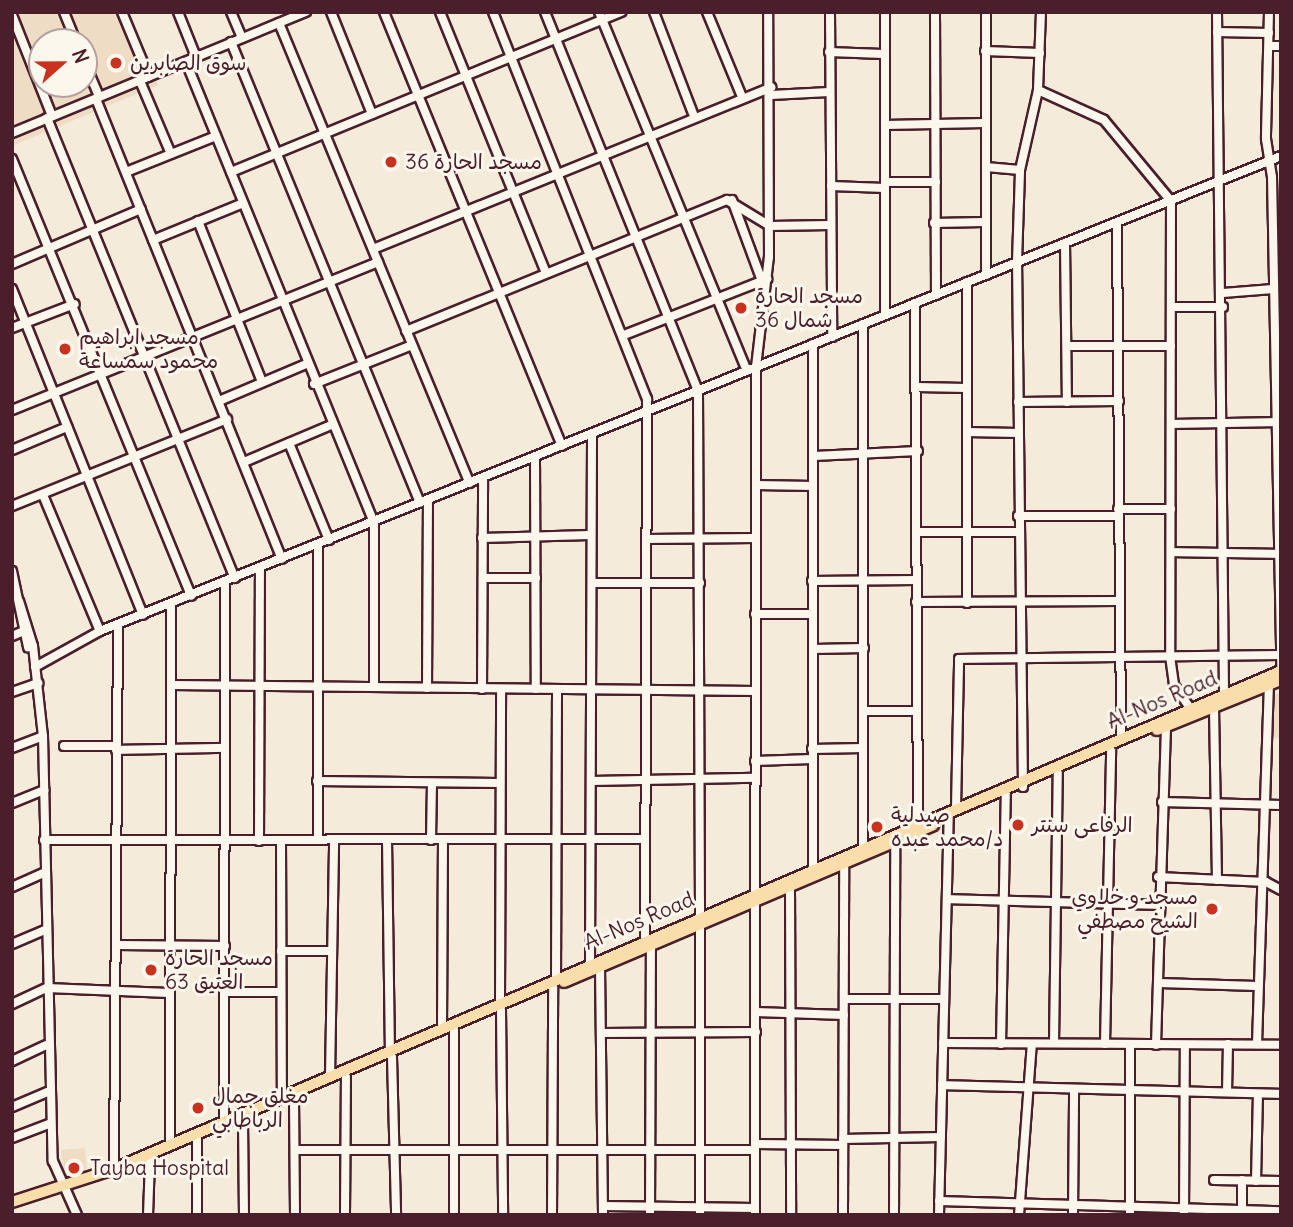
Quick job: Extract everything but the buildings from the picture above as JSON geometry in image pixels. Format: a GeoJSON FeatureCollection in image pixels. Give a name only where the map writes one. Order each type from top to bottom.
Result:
{"type":"FeatureCollection","features":[{"type":"Feature","properties":{"kind":"main road","name":"Al-Nos Road"},"geometry":{"type":"LineString","coordinates":[[754,897],[790,887],[844,864],[1006,794],[1121,738],[1281,670]]}},
{"type":"Feature","properties":{"kind":"main road","name":"Al-Nos Road"},"geometry":{"type":"LineString","coordinates":[[12,1210],[224,1121],[346,1077],[442,1028],[501,1006],[956,808],[1058,773],[1281,680]]}},
{"type":"Feature","properties":{"kind":"main road","name":"Al-Nos Road"},"geometry":{"type":"LineString","coordinates":[[12,1202],[150,1160],[243,1121],[330,1077],[454,1030],[501,1006]]}},
{"type":"Feature","properties":{"kind":"street"},"geometry":{"type":"LineString","coordinates":[[122,12],[149,77]]}},
{"type":"Feature","properties":{"kind":"street"},"geometry":{"type":"LineString","coordinates":[[178,12],[196,57]]}},
{"type":"Feature","properties":{"kind":"street"},"geometry":{"type":"LineString","coordinates":[[231,12],[242,38]]}},
{"type":"Feature","properties":{"kind":"street"},"geometry":{"type":"LineString","coordinates":[[98,98],[242,38],[281,18],[306,12]]}},
{"type":"Feature","properties":{"kind":"street"},"geometry":{"type":"LineString","coordinates":[[331,12],[372,114]]}},
{"type":"Feature","properties":{"kind":"street"},"geometry":{"type":"LineString","coordinates":[[384,12],[562,446]]}},
{"type":"Feature","properties":{"kind":"street"},"geometry":{"type":"LineString","coordinates":[[440,12],[545,273]]}},
{"type":"Feature","properties":{"kind":"street"},"geometry":{"type":"LineString","coordinates":[[493,12],[624,335],[648,411],[644,839],[652,1033],[650,1211]]}},
{"type":"Feature","properties":{"kind":"street"},"geometry":{"type":"LineString","coordinates":[[545,12],[698,391],[701,690],[700,1211]]}},
{"type":"Feature","properties":{"kind":"street"},"geometry":{"type":"LineString","coordinates":[[231,172],[512,58],[601,16],[621,12]]}},
{"type":"Feature","properties":{"kind":"street"},"geometry":{"type":"LineString","coordinates":[[654,12],[694,116]]}},
{"type":"Feature","properties":{"kind":"street"},"geometry":{"type":"LineString","coordinates":[[707,12],[742,97]]}},
{"type":"Feature","properties":{"kind":"street"},"geometry":{"type":"LineString","coordinates":[[592,434],[590,689],[595,965],[602,1033],[603,1210],[755,1211],[755,485],[752,369],[770,226],[771,91],[768,12]]}},
{"type":"Feature","properties":{"kind":"street"},"geometry":{"type":"LineString","coordinates":[[830,12],[832,337]]}},
{"type":"Feature","properties":{"kind":"street"},"geometry":{"type":"LineString","coordinates":[[884,12],[885,315]]}},
{"type":"Feature","properties":{"kind":"street"},"geometry":{"type":"LineString","coordinates":[[935,12],[936,295]]}},
{"type":"Feature","properties":{"kind":"street"},"geometry":{"type":"LineString","coordinates":[[986,12],[986,275]]}},
{"type":"Feature","properties":{"kind":"street"},"geometry":{"type":"LineString","coordinates":[[1023,784],[1018,532],[1017,262],[1020,170],[1038,90],[1041,12]]}},
{"type":"Feature","properties":{"kind":"street"},"geometry":{"type":"LineString","coordinates":[[1217,12],[1214,163],[1221,180],[1224,695]]}},
{"type":"Feature","properties":{"kind":"street"},"geometry":{"type":"LineString","coordinates":[[1269,12],[1269,161],[1273,289],[1277,302],[1276,654],[1281,670]]}},
{"type":"Feature","properties":{"kind":"street"},"geometry":{"type":"LineString","coordinates":[[12,15],[94,229],[235,578]]}},
{"type":"Feature","properties":{"kind":"street"},"geometry":{"type":"LineString","coordinates":[[601,16],[715,299],[752,369]]}},
{"type":"Feature","properties":{"kind":"street"},"geometry":{"type":"LineString","coordinates":[[281,18],[325,134],[470,483]]}},
{"type":"Feature","properties":{"kind":"street"},"geometry":{"type":"LineString","coordinates":[[1217,32],[1269,33]]}},
{"type":"Feature","properties":{"kind":"street"},"geometry":{"type":"LineString","coordinates":[[231,42],[328,282],[424,502],[427,688]]}},
{"type":"Feature","properties":{"kind":"street"},"geometry":{"type":"LineString","coordinates":[[1269,46],[1281,46]]}},
{"type":"Feature","properties":{"kind":"street"},"geometry":{"type":"LineString","coordinates":[[985,51],[1040,53]]}},
{"type":"Feature","properties":{"kind":"street"},"geometry":{"type":"LineString","coordinates":[[830,52],[883,54]]}},
{"type":"Feature","properties":{"kind":"street"},"geometry":{"type":"LineString","coordinates":[[186,62],[314,384],[374,522],[374,687]]}},
{"type":"Feature","properties":{"kind":"street"},"geometry":{"type":"LineString","coordinates":[[140,81],[171,154]]}},
{"type":"Feature","properties":{"kind":"street"},"geometry":{"type":"LineString","coordinates":[[1038,90],[1104,120],[1171,201],[1170,656],[1174,685],[1190,708]]}},
{"type":"Feature","properties":{"kind":"street"},"geometry":{"type":"LineString","coordinates":[[373,249],[742,97],[771,91],[829,92]]}},
{"type":"Feature","properties":{"kind":"street"},"geometry":{"type":"LineString","coordinates":[[12,133],[97,98],[282,559]]}},
{"type":"Feature","properties":{"kind":"street"},"geometry":{"type":"LineString","coordinates":[[885,125],[985,123]]}},
{"type":"Feature","properties":{"kind":"street"},"geometry":{"type":"LineString","coordinates":[[126,172],[216,136]]}},
{"type":"Feature","properties":{"kind":"street"},"geometry":{"type":"LineString","coordinates":[[35,665],[100,631],[1281,156]]}},
{"type":"Feature","properties":{"kind":"street"},"geometry":{"type":"LineString","coordinates":[[12,159],[75,304],[191,596]]}},
{"type":"Feature","properties":{"kind":"street"},"geometry":{"type":"LineString","coordinates":[[986,167],[1020,170]]}},
{"type":"Feature","properties":{"kind":"street"},"geometry":{"type":"LineString","coordinates":[[831,186],[936,182]]}},
{"type":"Feature","properties":{"kind":"street"},"geometry":{"type":"LineString","coordinates":[[732,200],[770,226],[830,225]]}},
{"type":"Feature","properties":{"kind":"street"},"geometry":{"type":"LineString","coordinates":[[406,331],[683,217],[732,200]]}},
{"type":"Feature","properties":{"kind":"street"},"geometry":{"type":"LineString","coordinates":[[732,200],[765,280]]}},
{"type":"Feature","properties":{"kind":"street"},"geometry":{"type":"LineString","coordinates":[[153,240],[243,203]]}},
{"type":"Feature","properties":{"kind":"street"},"geometry":{"type":"LineString","coordinates":[[12,264],[141,209]]}},
{"type":"Feature","properties":{"kind":"street"},"geometry":{"type":"LineString","coordinates":[[198,222],[262,382]]}},
{"type":"Feature","properties":{"kind":"street"},"geometry":{"type":"LineString","coordinates":[[934,223],[984,222]]}},
{"type":"Feature","properties":{"kind":"street"},"geometry":{"type":"LineString","coordinates":[[1118,223],[1118,601],[1121,738]]}},
{"type":"Feature","properties":{"kind":"street"},"geometry":{"type":"LineString","coordinates":[[1066,243],[1067,401]]}},
{"type":"Feature","properties":{"kind":"street"},"geometry":{"type":"LineString","coordinates":[[12,410],[378,262]]}},
{"type":"Feature","properties":{"kind":"street"},"geometry":{"type":"LineString","coordinates":[[624,335],[765,280]]}},
{"type":"Feature","properties":{"kind":"street"},"geometry":{"type":"LineString","coordinates":[[967,282],[967,603]]}},
{"type":"Feature","properties":{"kind":"street"},"geometry":{"type":"LineString","coordinates":[[12,289],[143,615]]}},
{"type":"Feature","properties":{"kind":"street"},"geometry":{"type":"LineString","coordinates":[[1223,293],[1273,289]]}},
{"type":"Feature","properties":{"kind":"street"},"geometry":{"type":"LineString","coordinates":[[915,303],[918,451],[918,824]]}},
{"type":"Feature","properties":{"kind":"street"},"geometry":{"type":"LineString","coordinates":[[12,328],[75,304]]}},
{"type":"Feature","properties":{"kind":"street"},"geometry":{"type":"LineString","coordinates":[[1171,307],[1223,307]]}},
{"type":"Feature","properties":{"kind":"street"},"geometry":{"type":"LineString","coordinates":[[863,324],[863,847]]}},
{"type":"Feature","properties":{"kind":"street"},"geometry":{"type":"LineString","coordinates":[[813,344],[813,869]]}},
{"type":"Feature","properties":{"kind":"street"},"geometry":{"type":"LineString","coordinates":[[314,384],[412,345]]}},
{"type":"Feature","properties":{"kind":"street"},"geometry":{"type":"LineString","coordinates":[[1068,346],[1171,346]]}},
{"type":"Feature","properties":{"kind":"street"},"geometry":{"type":"LineString","coordinates":[[219,401],[306,364]]}},
{"type":"Feature","properties":{"kind":"street"},"geometry":{"type":"LineString","coordinates":[[917,387],[966,388]]}},
{"type":"Feature","properties":{"kind":"street"},"geometry":{"type":"LineString","coordinates":[[1018,402],[1119,401]]}},
{"type":"Feature","properties":{"kind":"street"},"geometry":{"type":"LineString","coordinates":[[12,506],[227,419]]}},
{"type":"Feature","properties":{"kind":"street"},"geometry":{"type":"LineString","coordinates":[[1171,424],[1277,423]]}},
{"type":"Feature","properties":{"kind":"street"},"geometry":{"type":"LineString","coordinates":[[244,461],[331,425]]}},
{"type":"Feature","properties":{"kind":"street"},"geometry":{"type":"LineString","coordinates":[[12,450],[67,427]]}},
{"type":"Feature","properties":{"kind":"street"},"geometry":{"type":"LineString","coordinates":[[967,432],[1018,432]]}},
{"type":"Feature","properties":{"kind":"street"},"geometry":{"type":"LineString","coordinates":[[289,443],[329,540]]}},
{"type":"Feature","properties":{"kind":"street"},"geometry":{"type":"LineString","coordinates":[[814,456],[918,451]]}},
{"type":"Feature","properties":{"kind":"street"},"geometry":{"type":"LineString","coordinates":[[535,457],[536,689]]}},
{"type":"Feature","properties":{"kind":"street"},"geometry":{"type":"LineString","coordinates":[[482,478],[482,689]]}},
{"type":"Feature","properties":{"kind":"street"},"geometry":{"type":"LineString","coordinates":[[755,485],[813,486]]}},
{"type":"Feature","properties":{"kind":"street"},"geometry":{"type":"LineString","coordinates":[[43,495],[100,631]]}},
{"type":"Feature","properties":{"kind":"street"},"geometry":{"type":"LineString","coordinates":[[1018,516],[1171,509]]}},
{"type":"Feature","properties":{"kind":"street"},"geometry":{"type":"LineString","coordinates":[[917,531],[1018,532]]}},
{"type":"Feature","properties":{"kind":"street"},"geometry":{"type":"LineString","coordinates":[[482,538],[590,535]]}},
{"type":"Feature","properties":{"kind":"street"},"geometry":{"type":"LineString","coordinates":[[647,539],[755,538]]}},
{"type":"Feature","properties":{"kind":"street"},"geometry":{"type":"LineString","coordinates":[[318,545],[318,840]]}},
{"type":"Feature","properties":{"kind":"street"},"geometry":{"type":"LineString","coordinates":[[1171,552],[1278,554]]}},
{"type":"Feature","properties":{"kind":"street"},"geometry":{"type":"LineString","coordinates":[[259,841],[260,568]]}},
{"type":"Feature","properties":{"kind":"street"},"geometry":{"type":"LineString","coordinates":[[12,572],[35,665],[43,736],[49,1124],[65,1188],[77,1215]]}},
{"type":"Feature","properties":{"kind":"street"},"geometry":{"type":"LineString","coordinates":[[484,578],[536,578]]}},
{"type":"Feature","properties":{"kind":"street"},"geometry":{"type":"LineString","coordinates":[[812,581],[916,580]]}},
{"type":"Feature","properties":{"kind":"street"},"geometry":{"type":"LineString","coordinates":[[224,1121],[225,582]]}},
{"type":"Feature","properties":{"kind":"street"},"geometry":{"type":"LineString","coordinates":[[592,583],[700,583]]}},
{"type":"Feature","properties":{"kind":"street"},"geometry":{"type":"LineString","coordinates":[[19,601],[24,631],[35,665]]}},
{"type":"Feature","properties":{"kind":"street"},"geometry":{"type":"LineString","coordinates":[[916,603],[1118,601]]}},
{"type":"Feature","properties":{"kind":"street"},"geometry":{"type":"LineString","coordinates":[[170,1145],[171,604]]}},
{"type":"Feature","properties":{"kind":"street"},"geometry":{"type":"LineString","coordinates":[[755,614],[813,614]]}},
{"type":"Feature","properties":{"kind":"street"},"geometry":{"type":"LineString","coordinates":[[114,1169],[118,624]]}},
{"type":"Feature","properties":{"kind":"street"},"geometry":{"type":"LineString","coordinates":[[12,636],[24,631]]}},
{"type":"Feature","properties":{"kind":"street"},"geometry":{"type":"LineString","coordinates":[[813,649],[863,648]]}},
{"type":"Feature","properties":{"kind":"street"},"geometry":{"type":"LineString","coordinates":[[956,808],[956,661],[1276,654]]}},
{"type":"Feature","properties":{"kind":"street"},"geometry":{"type":"LineString","coordinates":[[12,692],[38,683]]}},
{"type":"Feature","properties":{"kind":"street"},"geometry":{"type":"LineString","coordinates":[[172,685],[755,691]]}},
{"type":"Feature","properties":{"kind":"street"},"geometry":{"type":"LineString","coordinates":[[1257,1044],[1257,986],[1266,883],[1265,805],[1269,685]]}},
{"type":"Feature","properties":{"kind":"street"},"geometry":{"type":"LineString","coordinates":[[501,689],[499,783],[505,1149],[503,1215]]}},
{"type":"Feature","properties":{"kind":"street"},"geometry":{"type":"LineString","coordinates":[[552,1215],[556,690]]}},
{"type":"Feature","properties":{"kind":"street"},"geometry":{"type":"LineString","coordinates":[[1214,708],[1212,804],[1217,880]]}},
{"type":"Feature","properties":{"kind":"street"},"geometry":{"type":"LineString","coordinates":[[864,710],[916,711]]}},
{"type":"Feature","properties":{"kind":"street"},"geometry":{"type":"LineString","coordinates":[[1157,1045],[1158,877],[1166,727]]}},
{"type":"Feature","properties":{"kind":"street"},"geometry":{"type":"LineString","coordinates":[[12,748],[43,736]]}},
{"type":"Feature","properties":{"kind":"street"},"geometry":{"type":"LineString","coordinates":[[64,746],[170,750],[225,748]]}},
{"type":"Feature","properties":{"kind":"street"},"geometry":{"type":"LineString","coordinates":[[755,761],[863,748]]}},
{"type":"Feature","properties":{"kind":"street"},"geometry":{"type":"LineString","coordinates":[[1105,1044],[1111,751]]}},
{"type":"Feature","properties":{"kind":"street"},"geometry":{"type":"LineString","coordinates":[[1054,1044],[1058,773]]}},
{"type":"Feature","properties":{"kind":"street"},"geometry":{"type":"LineString","coordinates":[[592,781],[755,778]]}},
{"type":"Feature","properties":{"kind":"street"},"geometry":{"type":"LineString","coordinates":[[317,781],[499,783]]}},
{"type":"Feature","properties":{"kind":"street"},"geometry":{"type":"LineString","coordinates":[[431,840],[432,783]]}},
{"type":"Feature","properties":{"kind":"street"},"geometry":{"type":"LineString","coordinates":[[12,803],[44,790]]}},
{"type":"Feature","properties":{"kind":"street"},"geometry":{"type":"LineString","coordinates":[[1001,1044],[1006,794]]}},
{"type":"Feature","properties":{"kind":"street"},"geometry":{"type":"LineString","coordinates":[[1162,802],[1281,805]]}},
{"type":"Feature","properties":{"kind":"street"},"geometry":{"type":"LineString","coordinates":[[939,1215],[949,818]]}},
{"type":"Feature","properties":{"kind":"street"},"geometry":{"type":"LineString","coordinates":[[44,840],[644,839]]}},
{"type":"Feature","properties":{"kind":"street"},"geometry":{"type":"LineString","coordinates":[[281,840],[281,992],[288,1098],[296,1150],[295,1215]]}},
{"type":"Feature","properties":{"kind":"street"},"geometry":{"type":"LineString","coordinates":[[330,1077],[334,840]]}},
{"type":"Feature","properties":{"kind":"street"},"geometry":{"type":"LineString","coordinates":[[387,840],[391,1054],[397,1150],[396,1215]]}},
{"type":"Feature","properties":{"kind":"street"},"geometry":{"type":"LineString","coordinates":[[442,1028],[443,840]]}},
{"type":"Feature","properties":{"kind":"street"},"geometry":{"type":"LineString","coordinates":[[894,1215],[895,842]]}},
{"type":"Feature","properties":{"kind":"street"},"geometry":{"type":"LineString","coordinates":[[843,1215],[844,864]]}},
{"type":"Feature","properties":{"kind":"street"},"geometry":{"type":"LineString","coordinates":[[12,887],[44,873]]}},
{"type":"Feature","properties":{"kind":"street"},"geometry":{"type":"LineString","coordinates":[[1158,877],[1266,883],[1281,890]]}},
{"type":"Feature","properties":{"kind":"street"},"geometry":{"type":"LineString","coordinates":[[790,887],[791,1215]]}},
{"type":"Feature","properties":{"kind":"street"},"geometry":{"type":"LineString","coordinates":[[947,899],[1158,905]]}},
{"type":"Feature","properties":{"kind":"street"},"geometry":{"type":"LineString","coordinates":[[12,944],[45,930]]}},
{"type":"Feature","properties":{"kind":"street"},"geometry":{"type":"LineString","coordinates":[[117,945],[225,946]]}},
{"type":"Feature","properties":{"kind":"street"},"geometry":{"type":"LineString","coordinates":[[281,951],[332,951]]}},
{"type":"Feature","properties":{"kind":"street"},"geometry":{"type":"LineString","coordinates":[[1159,983],[1257,986]]}},
{"type":"Feature","properties":{"kind":"street"},"geometry":{"type":"LineString","coordinates":[[12,1004],[47,988],[169,993]]}},
{"type":"Feature","properties":{"kind":"street"},"geometry":{"type":"LineString","coordinates":[[224,992],[281,992]]}},
{"type":"Feature","properties":{"kind":"street"},"geometry":{"type":"LineString","coordinates":[[844,999],[944,999]]}},
{"type":"Feature","properties":{"kind":"street"},"geometry":{"type":"LineString","coordinates":[[756,1012],[844,1015]]}},
{"type":"Feature","properties":{"kind":"street"},"geometry":{"type":"LineString","coordinates":[[454,1030],[454,1215]]}},
{"type":"Feature","properties":{"kind":"street"},"geometry":{"type":"LineString","coordinates":[[602,1033],[756,1032]]}},
{"type":"Feature","properties":{"kind":"street"},"geometry":{"type":"LineString","coordinates":[[943,1043],[1281,1045]]}},
{"type":"Feature","properties":{"kind":"street"},"geometry":{"type":"LineString","coordinates":[[1019,1215],[1034,1087],[1032,1044]]}},
{"type":"Feature","properties":{"kind":"street"},"geometry":{"type":"LineString","coordinates":[[1130,1044],[1130,1211]]}},
{"type":"Feature","properties":{"kind":"street"},"geometry":{"type":"LineString","coordinates":[[1227,1092],[1228,1044]]}},
{"type":"Feature","properties":{"kind":"street"},"geometry":{"type":"LineString","coordinates":[[13,1059],[46,1045]]}},
{"type":"Feature","properties":{"kind":"street"},"geometry":{"type":"LineString","coordinates":[[1184,1212],[1187,1091],[1185,1045]]}},
{"type":"Feature","properties":{"kind":"street"},"geometry":{"type":"LineString","coordinates":[[345,1215],[346,1077]]}},
{"type":"Feature","properties":{"kind":"street"},"geometry":{"type":"LineString","coordinates":[[942,1085],[1281,1094]]}},
{"type":"Feature","properties":{"kind":"street"},"geometry":{"type":"LineString","coordinates":[[1073,1215],[1074,1089]]}},
{"type":"Feature","properties":{"kind":"street"},"geometry":{"type":"LineString","coordinates":[[12,1107],[48,1092]]}},
{"type":"Feature","properties":{"kind":"street"},"geometry":{"type":"LineString","coordinates":[[1256,1181],[1258,1094]]}},
{"type":"Feature","properties":{"kind":"street"},"geometry":{"type":"LineString","coordinates":[[243,1121],[244,1215]]}},
{"type":"Feature","properties":{"kind":"street"},"geometry":{"type":"LineString","coordinates":[[12,1138],[49,1124]]}},
{"type":"Feature","properties":{"kind":"street"},"geometry":{"type":"LineString","coordinates":[[296,1150],[700,1151],[941,1137]]}},
{"type":"Feature","properties":{"kind":"street"},"geometry":{"type":"LineString","coordinates":[[197,1139],[197,1215]]}},
{"type":"Feature","properties":{"kind":"street"},"geometry":{"type":"LineString","coordinates":[[148,1215],[150,1160]]}},
{"type":"Feature","properties":{"kind":"street"},"geometry":{"type":"LineString","coordinates":[[1214,1180],[1281,1181]]}},
{"type":"Feature","properties":{"kind":"street"},"geometry":{"type":"LineString","coordinates":[[1242,1180],[1242,1212]]}},
{"type":"Feature","properties":{"kind":"street"},"geometry":{"type":"LineString","coordinates":[[939,1201],[1074,1205],[1130,1211],[1281,1211]]}},
{"type":"Feature","properties":{"kind":"shaded area","name":"سوق الصابرين"},"geometry":{"type":"Polygon","coordinates":[[[12,12],[127,12],[158,85],[12,146],[12,12]]]}},
{"type":"Feature","properties":{"kind":"shaded area"},"geometry":{"type":"Polygon","coordinates":[[[1281,692],[1281,738],[1274,738],[1273,696],[1281,692]]]}},
{"type":"Feature","properties":{"kind":"shaded area","name":"Tayba Hospital"},"geometry":{"type":"Polygon","coordinates":[[[85,1148],[87,1172],[65,1182],[61,1150],[85,1148]]]}},
{"type":"Feature","properties":{"kind":"place","name":"سوق الصابرين"},"geometry":{"type":"Point","coordinates":[116,63]}},
{"type":"Feature","properties":{"kind":"place","name":"مسجد الحارة 36"},"geometry":{"type":"Point","coordinates":[391,162]}},
{"type":"Feature","properties":{"kind":"place","name":"مسجد الحارة 36 شمال"},"geometry":{"type":"Point","coordinates":[741,308]}},
{"type":"Feature","properties":{"kind":"place","name":"مسجد ابراهيم محمود سمساعة"},"geometry":{"type":"Point","coordinates":[65,349]}},
{"type":"Feature","properties":{"kind":"place","name":"الرفاعى سنتر"},"geometry":{"type":"Point","coordinates":[1018,825]}},
{"type":"Feature","properties":{"kind":"place","name":"صيدلية د/محمد عبده"},"geometry":{"type":"Point","coordinates":[877,827]}},
{"type":"Feature","properties":{"kind":"place","name":"مسجد و خلاوي الشيخ مصطفي"},"geometry":{"type":"Point","coordinates":[1212,909]}},
{"type":"Feature","properties":{"kind":"place","name":"مسجد الحارة 63 العتيق"},"geometry":{"type":"Point","coordinates":[151,970]}},
{"type":"Feature","properties":{"kind":"place","name":"مغلق جمال الرباطابي"},"geometry":{"type":"Point","coordinates":[198,1108]}},
{"type":"Feature","properties":{"kind":"place","name":"Tayba Hospital"},"geometry":{"type":"Point","coordinates":[74,1168]}}]}
